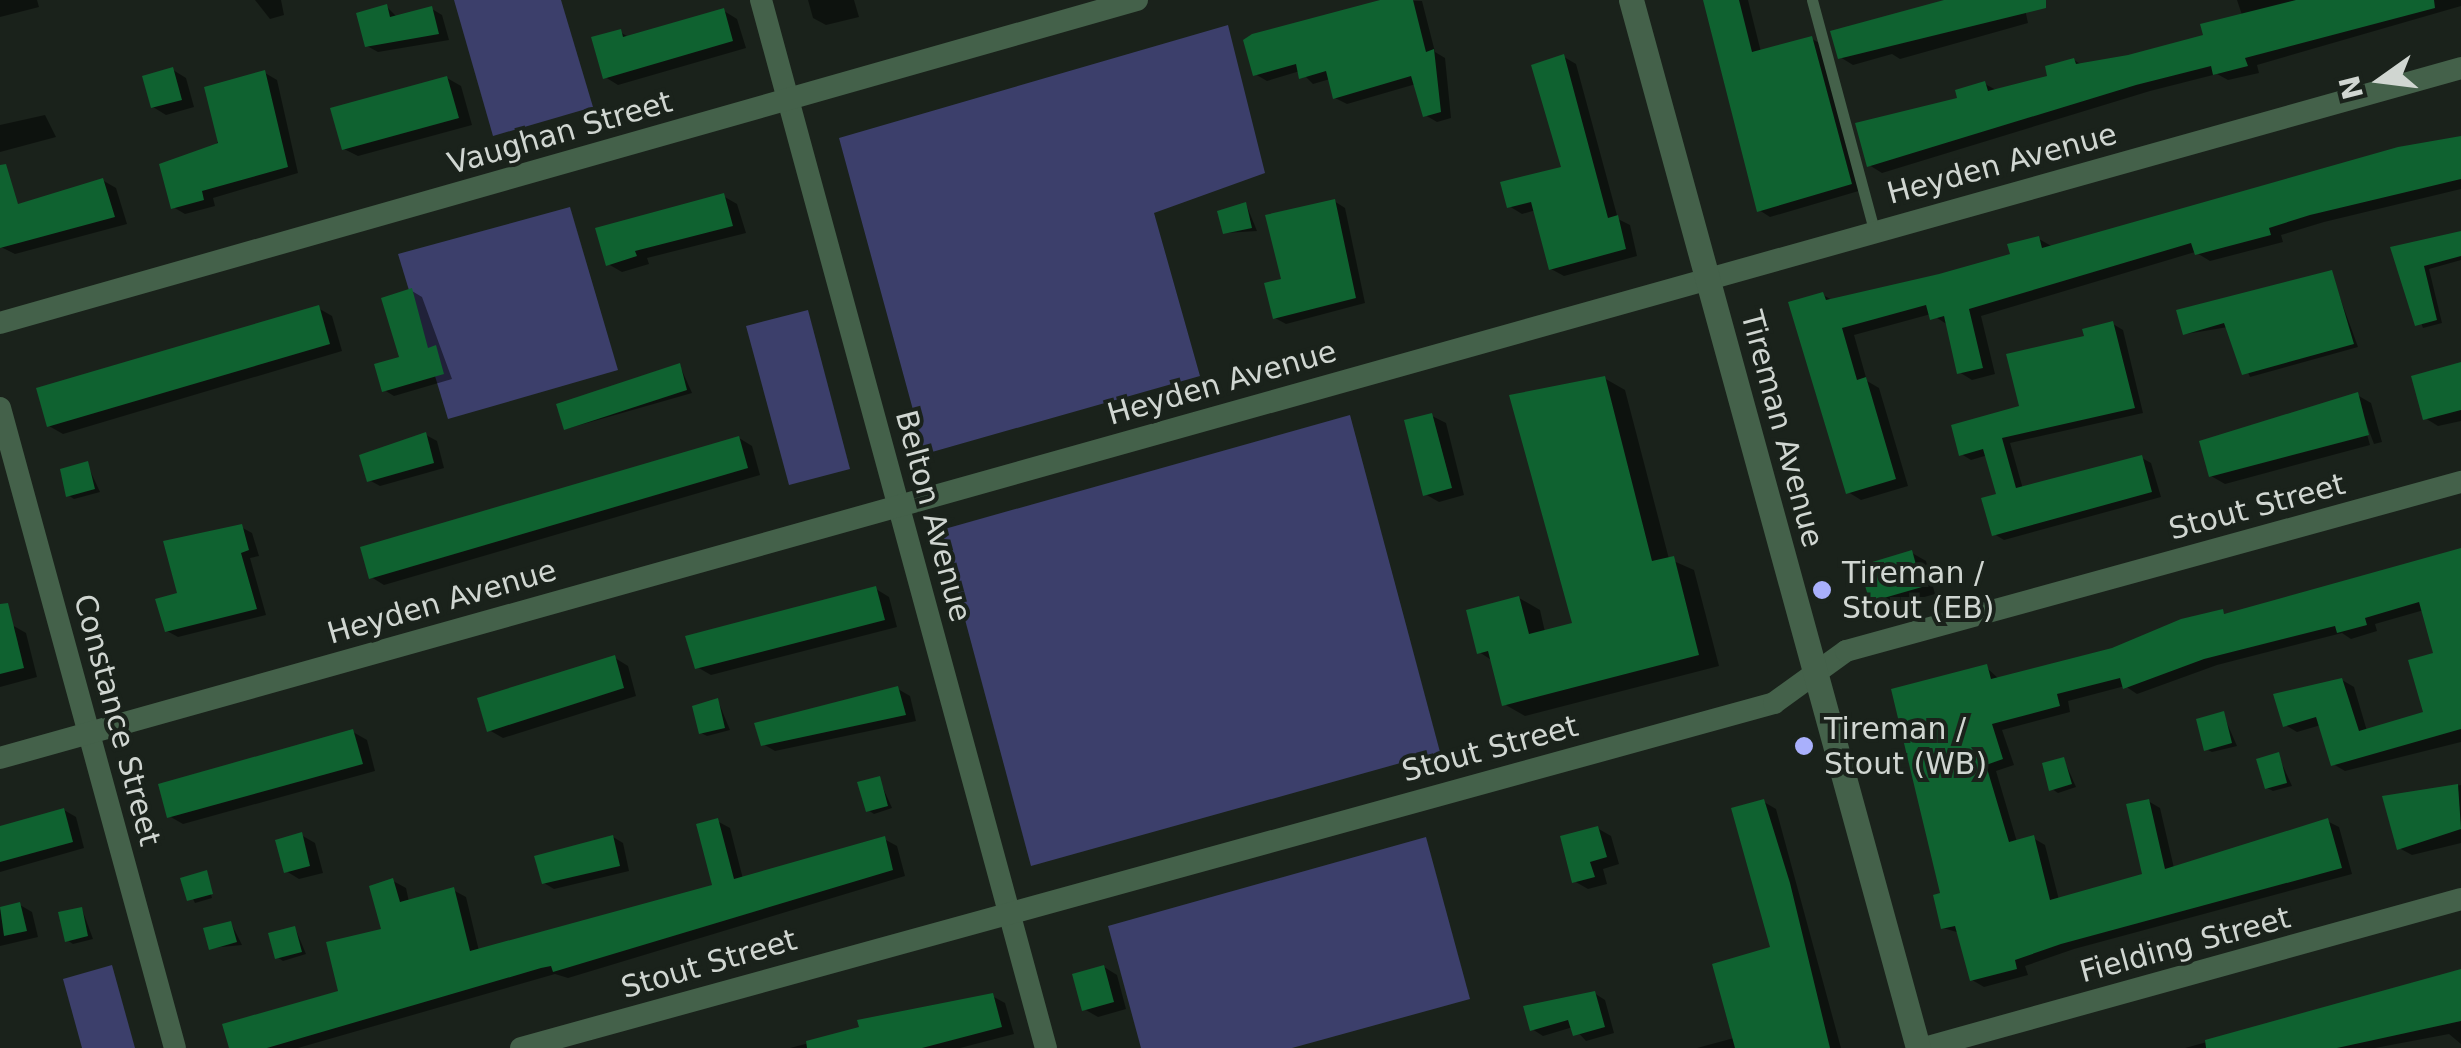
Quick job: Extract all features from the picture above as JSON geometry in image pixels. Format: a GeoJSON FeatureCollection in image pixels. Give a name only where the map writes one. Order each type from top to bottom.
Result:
{"type":"FeatureCollection","features":[{"type":"Feature","properties":{"kind":"street","name":"Belton Avenue"},"geometry":{"type":"LineString","coordinates":[[761,0],[1046,1048]]}},
{"type":"Feature","properties":{"kind":"street","name":"Vaughan Street"},"geometry":{"type":"LineString","coordinates":[[0,323],[1137,0]]}},
{"type":"Feature","properties":{"kind":"street","name":"Tireman Avenue"},"geometry":{"type":"LineString","coordinates":[[1630,0],[1921,1048]]}},
{"type":"Feature","properties":{"kind":"street","name":"Heyden Avenue"},"geometry":{"type":"LineString","coordinates":[[0,758],[1706,276],[2461,68]]}},
{"type":"Feature","properties":{"kind":"street","name":"Constance Street"},"geometry":{"type":"LineString","coordinates":[[0,408],[176,1048]]}},
{"type":"Feature","properties":{"kind":"street","name":"Stout Street"},"geometry":{"type":"LineString","coordinates":[[521,1048],[1774,703],[1846,651],[2461,482]]}},
{"type":"Feature","properties":{"kind":"street","name":"Fielding Street"},"geometry":{"type":"LineString","coordinates":[[1921,1048],[2461,900]]}},
{"type":"Feature","properties":{"kind":"lane"},"geometry":{"type":"LineString","coordinates":[[1812,0],[1874,230]]}},
{"type":"Feature","properties":{"kind":"shaded area"},"geometry":{"type":"Polygon","coordinates":[[[454,0],[561,0],[593,107],[493,136],[454,0]]]}},
{"type":"Feature","properties":{"kind":"shaded area"},"geometry":{"type":"Polygon","coordinates":[[[1228,25],[1265,173],[1154,213],[1200,376],[925,454],[839,138],[1228,25]]]}},
{"type":"Feature","properties":{"kind":"shaded area"},"geometry":{"type":"Polygon","coordinates":[[[570,207],[618,370],[448,419],[398,254],[570,207]]]}},
{"type":"Feature","properties":{"kind":"shaded area"},"geometry":{"type":"Polygon","coordinates":[[[808,310],[850,469],[789,485],[746,326],[808,310]]]}},
{"type":"Feature","properties":{"kind":"shaded area"},"geometry":{"type":"Polygon","coordinates":[[[1350,415],[1440,752],[1031,866],[941,530],[1350,415]]]}},
{"type":"Feature","properties":{"kind":"shaded area"},"geometry":{"type":"Polygon","coordinates":[[[1426,837],[1470,999],[1292,1048],[1141,1048],[1108,926],[1426,837]]]}},
{"type":"Feature","properties":{"kind":"shaded area"},"geometry":{"type":"Polygon","coordinates":[[[112,965],[135,1048],[82,1048],[63,979],[112,965]]]}},
{"type":"Feature","properties":{"kind":"building"},"geometry":{"type":"Polygon","coordinates":[[[1380,0],[1413,0],[1426,52],[1434,49],[1441,112],[1423,117],[1411,76],[1333,99],[1326,71],[1299,79],[1296,64],[1253,76],[1243,40],[1252,34],[1380,0]]]}},
{"type":"Feature","properties":{"kind":"building"},"geometry":{"type":"Polygon","coordinates":[[[1703,0],[1739,0],[1752,52],[1812,36],[1852,184],[1757,212],[1703,0]]]}},
{"type":"Feature","properties":{"kind":"building"},"geometry":{"type":"Polygon","coordinates":[[[1944,0],[2046,0],[2046,8],[1838,59],[1830,31],[1944,0]]]}},
{"type":"Feature","properties":{"kind":"building"},"geometry":{"type":"Polygon","coordinates":[[[2296,0],[2434,0],[2435,8],[2245,58],[2248,66],[2213,75],[2211,66],[2136,85],[1867,167],[1855,123],[1957,98],[1955,90],[1985,81],[1988,91],[2047,76],[2045,66],[2074,58],[2076,64],[2128,55],[2203,35],[2200,24],[2296,0]]]}},
{"type":"Feature","properties":{"kind":"building"},"geometry":{"type":"Polygon","coordinates":[[[387,4],[390,17],[432,6],[439,34],[365,47],[356,13],[387,4]]]}},
{"type":"Feature","properties":{"kind":"building"},"geometry":{"type":"Polygon","coordinates":[[[724,8],[733,41],[603,79],[591,37],[621,29],[623,37],[724,8]]]}},
{"type":"Feature","properties":{"kind":"building"},"geometry":{"type":"Polygon","coordinates":[[[1564,54],[1608,218],[1618,215],[1626,249],[1549,270],[1531,202],[1507,208],[1500,182],[1561,167],[1531,65],[1564,54]]]}},
{"type":"Feature","properties":{"kind":"building"},"geometry":{"type":"Polygon","coordinates":[[[173,67],[182,100],[151,108],[142,76],[173,67]]]}},
{"type":"Feature","properties":{"kind":"building"},"geometry":{"type":"Polygon","coordinates":[[[265,70],[288,167],[202,191],[204,200],[171,209],[159,164],[218,143],[204,87],[265,70]]]}},
{"type":"Feature","properties":{"kind":"building"},"geometry":{"type":"Polygon","coordinates":[[[447,76],[459,118],[342,150],[330,108],[447,76]]]}},
{"type":"Feature","properties":{"kind":"building"},"geometry":{"type":"Polygon","coordinates":[[[2461,136],[2461,179],[2310,215],[2269,228],[2271,235],[2195,255],[2191,243],[1969,309],[1983,368],[1957,374],[1944,316],[1930,320],[1926,305],[1842,328],[1857,380],[1866,377],[1896,479],[1846,494],[1788,302],[1823,292],[1826,300],[1939,274],[2010,254],[2007,244],[2039,236],[2042,248],[2398,147],[2461,136]]]}},
{"type":"Feature","properties":{"kind":"building"},"geometry":{"type":"Polygon","coordinates":[[[6,164],[18,204],[103,178],[115,217],[0,248],[0,165],[6,164]]]}},
{"type":"Feature","properties":{"kind":"building"},"geometry":{"type":"Polygon","coordinates":[[[724,193],[733,226],[635,251],[637,256],[606,266],[595,228],[724,193]]]}},
{"type":"Feature","properties":{"kind":"building"},"geometry":{"type":"Polygon","coordinates":[[[1335,199],[1356,298],[1273,319],[1264,283],[1281,279],[1265,215],[1335,199]]]}},
{"type":"Feature","properties":{"kind":"building"},"geometry":{"type":"Polygon","coordinates":[[[1246,202],[1252,228],[1223,234],[1217,211],[1246,202]]]}},
{"type":"Feature","properties":{"kind":"building"},"geometry":{"type":"Polygon","coordinates":[[[2461,231],[2461,256],[2424,266],[2437,320],[2415,326],[2390,247],[2461,231]]]}},
{"type":"Feature","properties":{"kind":"building"},"geometry":{"type":"Polygon","coordinates":[[[2332,270],[2354,344],[2242,375],[2224,323],[2183,335],[2176,310],[2332,270]]]}},
{"type":"Feature","properties":{"kind":"building"},"geometry":{"type":"Polygon","coordinates":[[[412,288],[428,348],[436,345],[444,374],[382,392],[374,364],[399,357],[381,298],[412,288]]]}},
{"type":"Feature","properties":{"kind":"building"},"geometry":{"type":"Polygon","coordinates":[[[319,305],[330,344],[47,427],[36,388],[319,305]]]}},
{"type":"Feature","properties":{"kind":"building"},"geometry":{"type":"Polygon","coordinates":[[[2113,321],[2135,408],[2002,438],[2016,488],[2142,455],[2152,492],[1992,536],[1981,498],[1996,494],[1983,449],[1959,456],[1951,425],[2019,406],[2006,354],[2084,336],[2082,329],[2113,321]]]}},
{"type":"Feature","properties":{"kind":"building"},"geometry":{"type":"Polygon","coordinates":[[[2461,362],[2461,410],[2423,420],[2411,376],[2461,362]]]}},
{"type":"Feature","properties":{"kind":"building"},"geometry":{"type":"Polygon","coordinates":[[[680,363],[687,390],[564,430],[556,404],[680,363]]]}},
{"type":"Feature","properties":{"kind":"building"},"geometry":{"type":"Polygon","coordinates":[[[1605,376],[1652,561],[1674,556],[1699,655],[1502,706],[1488,651],[1477,654],[1466,610],[1519,596],[1529,634],[1572,623],[1509,395],[1605,376]]]}},
{"type":"Feature","properties":{"kind":"building"},"geometry":{"type":"Polygon","coordinates":[[[2358,392],[2369,435],[2209,477],[2199,441],[2358,392]]]}},
{"type":"Feature","properties":{"kind":"building"},"geometry":{"type":"Polygon","coordinates":[[[1432,413],[1452,488],[1423,496],[1404,420],[1432,413]]]}},
{"type":"Feature","properties":{"kind":"building"},"geometry":{"type":"Polygon","coordinates":[[[426,432],[434,463],[367,482],[359,455],[426,432]]]}},
{"type":"Feature","properties":{"kind":"building"},"geometry":{"type":"Polygon","coordinates":[[[739,436],[748,468],[369,579],[360,547],[739,436]]]}},
{"type":"Feature","properties":{"kind":"building"},"geometry":{"type":"Polygon","coordinates":[[[88,461],[95,489],[66,497],[60,469],[88,461]]]}},
{"type":"Feature","properties":{"kind":"building"},"geometry":{"type":"Polygon","coordinates":[[[242,524],[249,550],[241,553],[257,609],[165,632],[155,599],[177,593],[163,541],[242,524]]]}},
{"type":"Feature","properties":{"kind":"building"},"geometry":{"type":"Polygon","coordinates":[[[2461,548],[2461,729],[2331,766],[2316,717],[2283,727],[2273,694],[2342,678],[2359,731],[2423,712],[2408,660],[2433,653],[2419,602],[2365,618],[2367,625],[2337,633],[2335,626],[2204,659],[2123,689],[2120,678],[2057,694],[2060,706],[1992,724],[2003,759],[1986,765],[2009,842],[2034,835],[2050,900],[2142,874],[2126,804],[2149,799],[2165,869],[2328,818],[2342,868],[2061,944],[2015,960],[2017,969],[1970,981],[1955,926],[1941,929],[1933,895],[1940,893],[1891,689],[1987,664],[1991,679],[2112,648],[2181,619],[2223,609],[2224,614],[2461,548]]]}},
{"type":"Feature","properties":{"kind":"building"},"geometry":{"type":"Polygon","coordinates":[[[1912,550],[1922,587],[1870,602],[1859,566],[1912,550]]]}},
{"type":"Feature","properties":{"kind":"building"},"geometry":{"type":"Polygon","coordinates":[[[876,586],[885,620],[695,669],[685,636],[876,586]]]}},
{"type":"Feature","properties":{"kind":"building"},"geometry":{"type":"Polygon","coordinates":[[[8,603],[24,668],[0,674],[0,604],[8,603]]]}},
{"type":"Feature","properties":{"kind":"building"},"geometry":{"type":"Polygon","coordinates":[[[615,655],[624,688],[487,732],[477,698],[615,655]]]}},
{"type":"Feature","properties":{"kind":"building"},"geometry":{"type":"Polygon","coordinates":[[[898,686],[906,715],[761,746],[754,723],[898,686]]]}},
{"type":"Feature","properties":{"kind":"building"},"geometry":{"type":"Polygon","coordinates":[[[718,698],[725,728],[699,734],[692,706],[718,698]]]}},
{"type":"Feature","properties":{"kind":"building"},"geometry":{"type":"Polygon","coordinates":[[[2224,711],[2232,743],[2204,751],[2196,719],[2224,711]]]}},
{"type":"Feature","properties":{"kind":"building"},"geometry":{"type":"Polygon","coordinates":[[[353,729],[363,764],[167,818],[158,784],[353,729]]]}},
{"type":"Feature","properties":{"kind":"building"},"geometry":{"type":"Polygon","coordinates":[[[2279,752],[2287,783],[2265,789],[2256,759],[2279,752]]]}},
{"type":"Feature","properties":{"kind":"building"},"geometry":{"type":"Polygon","coordinates":[[[2064,757],[2072,784],[2049,791],[2042,763],[2064,757]]]}},
{"type":"Feature","properties":{"kind":"building"},"geometry":{"type":"Polygon","coordinates":[[[880,776],[888,806],[866,812],[857,782],[880,776]]]}},
{"type":"Feature","properties":{"kind":"building"},"geometry":{"type":"Polygon","coordinates":[[[2458,784],[2461,829],[2397,850],[2382,796],[2458,784]]]}},
{"type":"Feature","properties":{"kind":"building"},"geometry":{"type":"Polygon","coordinates":[[[1764,799],[1790,883],[1830,1048],[1735,1048],[1712,964],[1770,947],[1731,808],[1764,799]]]}},
{"type":"Feature","properties":{"kind":"building"},"geometry":{"type":"Polygon","coordinates":[[[64,808],[73,842],[0,862],[0,826],[64,808]]]}},
{"type":"Feature","properties":{"kind":"building"},"geometry":{"type":"Polygon","coordinates":[[[718,818],[734,879],[885,836],[893,870],[553,972],[551,966],[541,968],[267,1048],[229,1048],[222,1024],[338,991],[326,942],[381,929],[369,886],[393,878],[400,902],[454,887],[470,951],[712,885],[696,824],[718,818]]]}},
{"type":"Feature","properties":{"kind":"building"},"geometry":{"type":"Polygon","coordinates":[[[1598,826],[1607,857],[1590,862],[1595,877],[1572,883],[1560,836],[1598,826]]]}},
{"type":"Feature","properties":{"kind":"building"},"geometry":{"type":"Polygon","coordinates":[[[302,832],[310,866],[284,873],[275,840],[302,832]]]}},
{"type":"Feature","properties":{"kind":"building"},"geometry":{"type":"Polygon","coordinates":[[[613,835],[620,866],[542,884],[534,856],[613,835]]]}},
{"type":"Feature","properties":{"kind":"building"},"geometry":{"type":"Polygon","coordinates":[[[207,870],[213,894],[187,901],[180,878],[207,870]]]}},
{"type":"Feature","properties":{"kind":"building"},"geometry":{"type":"Polygon","coordinates":[[[20,902],[27,931],[4,936],[0,907],[20,902]]]}},
{"type":"Feature","properties":{"kind":"building"},"geometry":{"type":"Polygon","coordinates":[[[82,907],[88,936],[65,942],[58,912],[82,907]]]}},
{"type":"Feature","properties":{"kind":"building"},"geometry":{"type":"Polygon","coordinates":[[[231,921],[237,942],[209,950],[203,928],[231,921]]]}},
{"type":"Feature","properties":{"kind":"building"},"geometry":{"type":"Polygon","coordinates":[[[295,926],[302,952],[275,959],[268,933],[295,926]]]}},
{"type":"Feature","properties":{"kind":"building"},"geometry":{"type":"Polygon","coordinates":[[[1104,965],[1114,1002],[1082,1011],[1072,974],[1104,965]]]}},
{"type":"Feature","properties":{"kind":"building"},"geometry":{"type":"Polygon","coordinates":[[[2461,969],[2461,1021],[2337,1048],[2206,1048],[2205,1040],[2461,969]]]}},
{"type":"Feature","properties":{"kind":"building"},"geometry":{"type":"Polygon","coordinates":[[[1595,991],[1605,1027],[1573,1036],[1568,1020],[1530,1031],[1523,1006],[1595,991]]]}},
{"type":"Feature","properties":{"kind":"building"},"geometry":{"type":"Polygon","coordinates":[[[993,993],[1002,1027],[922,1048],[807,1048],[806,1041],[859,1027],[857,1020],[993,993]]]}},
{"type":"Feature","properties":{"kind":"place","name":"Tireman / Stout (EB)"},"geometry":{"type":"Point","coordinates":[1822,590]}},
{"type":"Feature","properties":{"kind":"place","name":"Tireman / Stout (WB)"},"geometry":{"type":"Point","coordinates":[1804,746]}}]}
